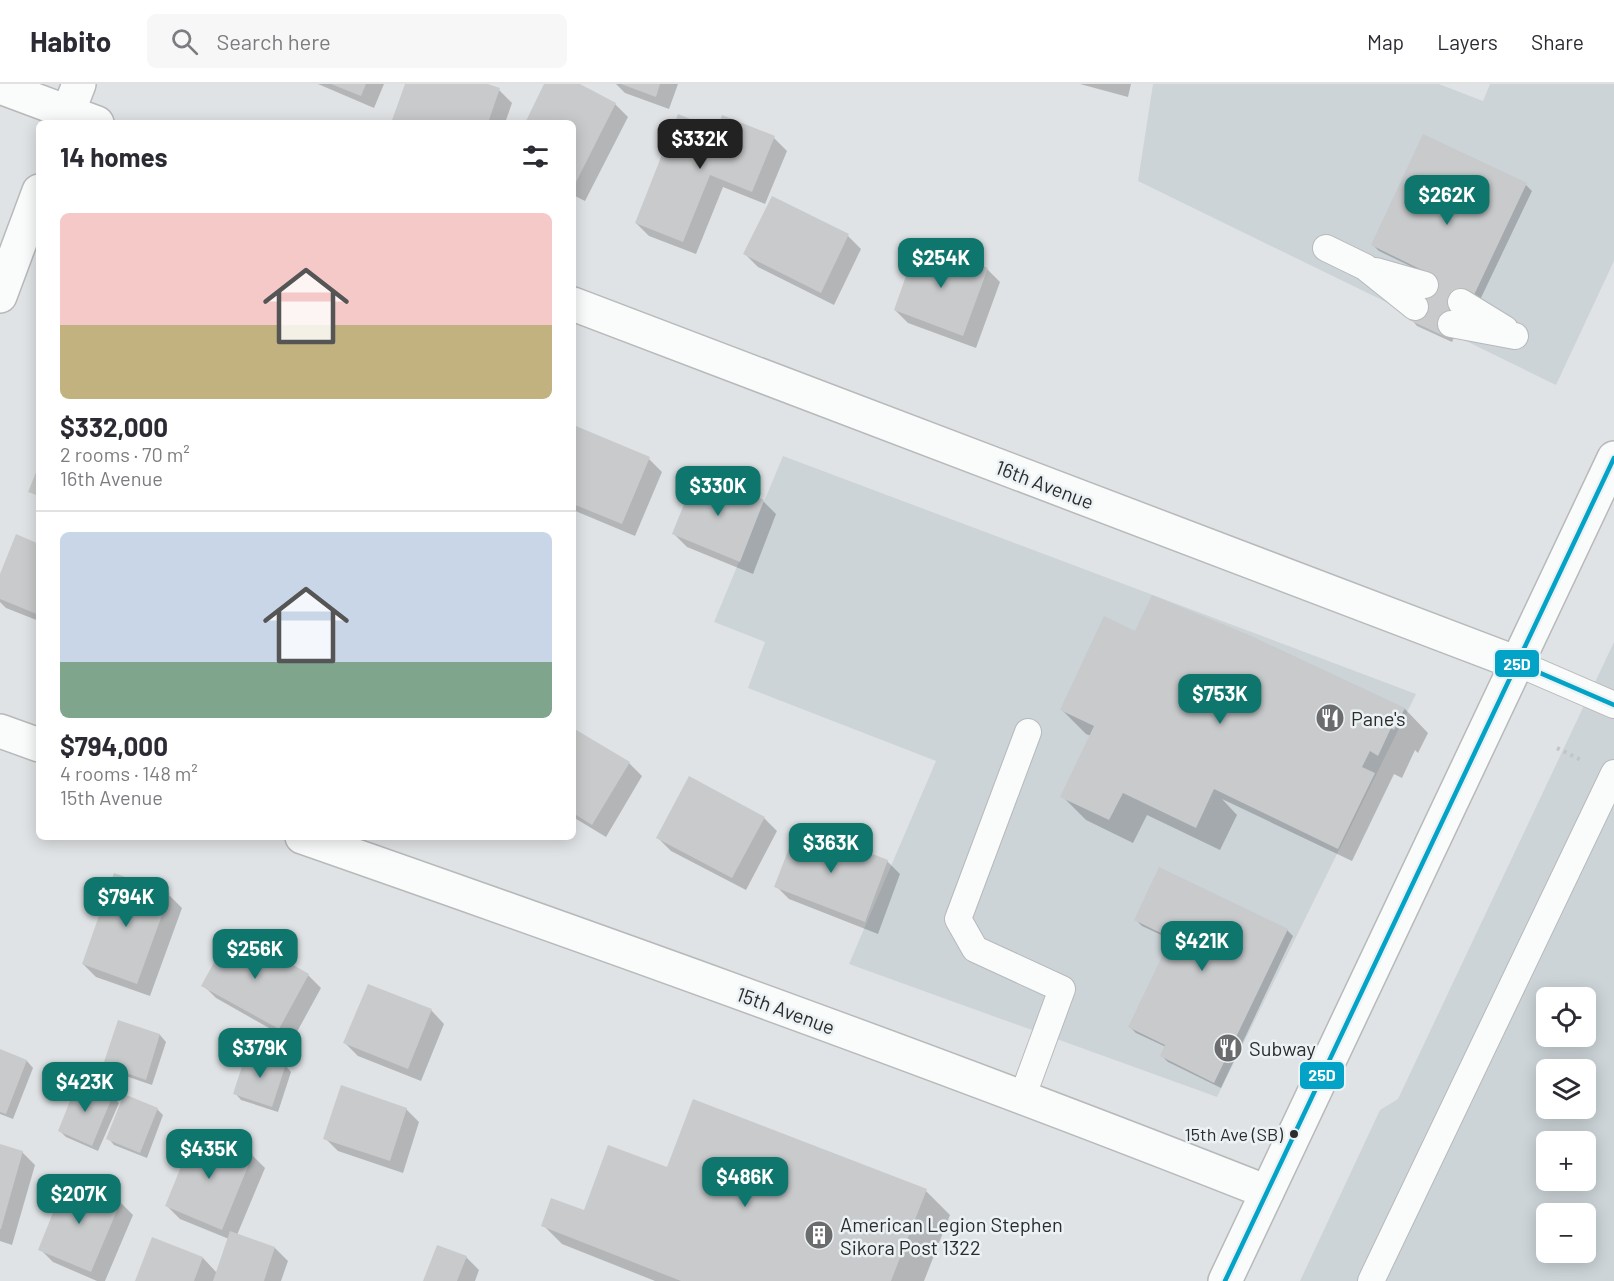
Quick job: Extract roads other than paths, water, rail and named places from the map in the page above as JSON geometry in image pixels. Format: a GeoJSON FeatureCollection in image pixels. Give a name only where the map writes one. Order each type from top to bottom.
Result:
{"type":"FeatureCollection","features":[{"type":"Feature","properties":{"kind":"street"},"geometry":{"type":"LineString","coordinates":[[0,87],[77,110]]}},
{"type":"Feature","properties":{"kind":"street"},"geometry":{"type":"LineString","coordinates":[[0,296],[36,199]]}},
{"type":"Feature","properties":{"kind":"street","name":"16th Avenue"},"geometry":{"type":"LineString","coordinates":[[576,305],[1517,663]]}},
{"type":"Feature","properties":{"kind":"street"},"geometry":{"type":"LineString","coordinates":[[1225,1281],[1614,458]]}},
{"type":"Feature","properties":{"kind":"street"},"geometry":{"type":"LineString","coordinates":[[0,731],[36,744]]}},
{"type":"Feature","properties":{"kind":"street","name":"15th Avenue"},"geometry":{"type":"LineString","coordinates":[[311,840],[605,943],[1268,1192]]}},
{"type":"Feature","properties":{"kind":"lane"},"geometry":{"type":"LineString","coordinates":[[1326,248],[1420,296]]}},
{"type":"Feature","properties":{"kind":"lane"},"geometry":{"type":"LineString","coordinates":[[1456,314],[1515,336]]}},
{"type":"Feature","properties":{"kind":"lane"},"geometry":{"type":"LineString","coordinates":[[1517,663],[1614,705]]}},
{"type":"Feature","properties":{"kind":"lane"},"geometry":{"type":"LineString","coordinates":[[1022,1098],[1062,989],[1012,964],[975,949],[958,919],[1028,732]]}},
{"type":"Feature","properties":{"kind":"lane"},"geometry":{"type":"LineString","coordinates":[[1371,1281],[1614,773]]}},
{"type":"Feature","properties":{"kind":"place","name":"Pane's"},"geometry":{"type":"Point","coordinates":[1330,718]}},
{"type":"Feature","properties":{"kind":"place","name":"Subway"},"geometry":{"type":"Point","coordinates":[1228,1048]}},
{"type":"Feature","properties":{"kind":"place","name":"15th Ave (SB)"},"geometry":{"type":"Point","coordinates":[1294,1134]}},
{"type":"Feature","properties":{"kind":"place","name":"American Legion Stephen Sikora Post 1322"},"geometry":{"type":"Point","coordinates":[819,1235]}}]}
